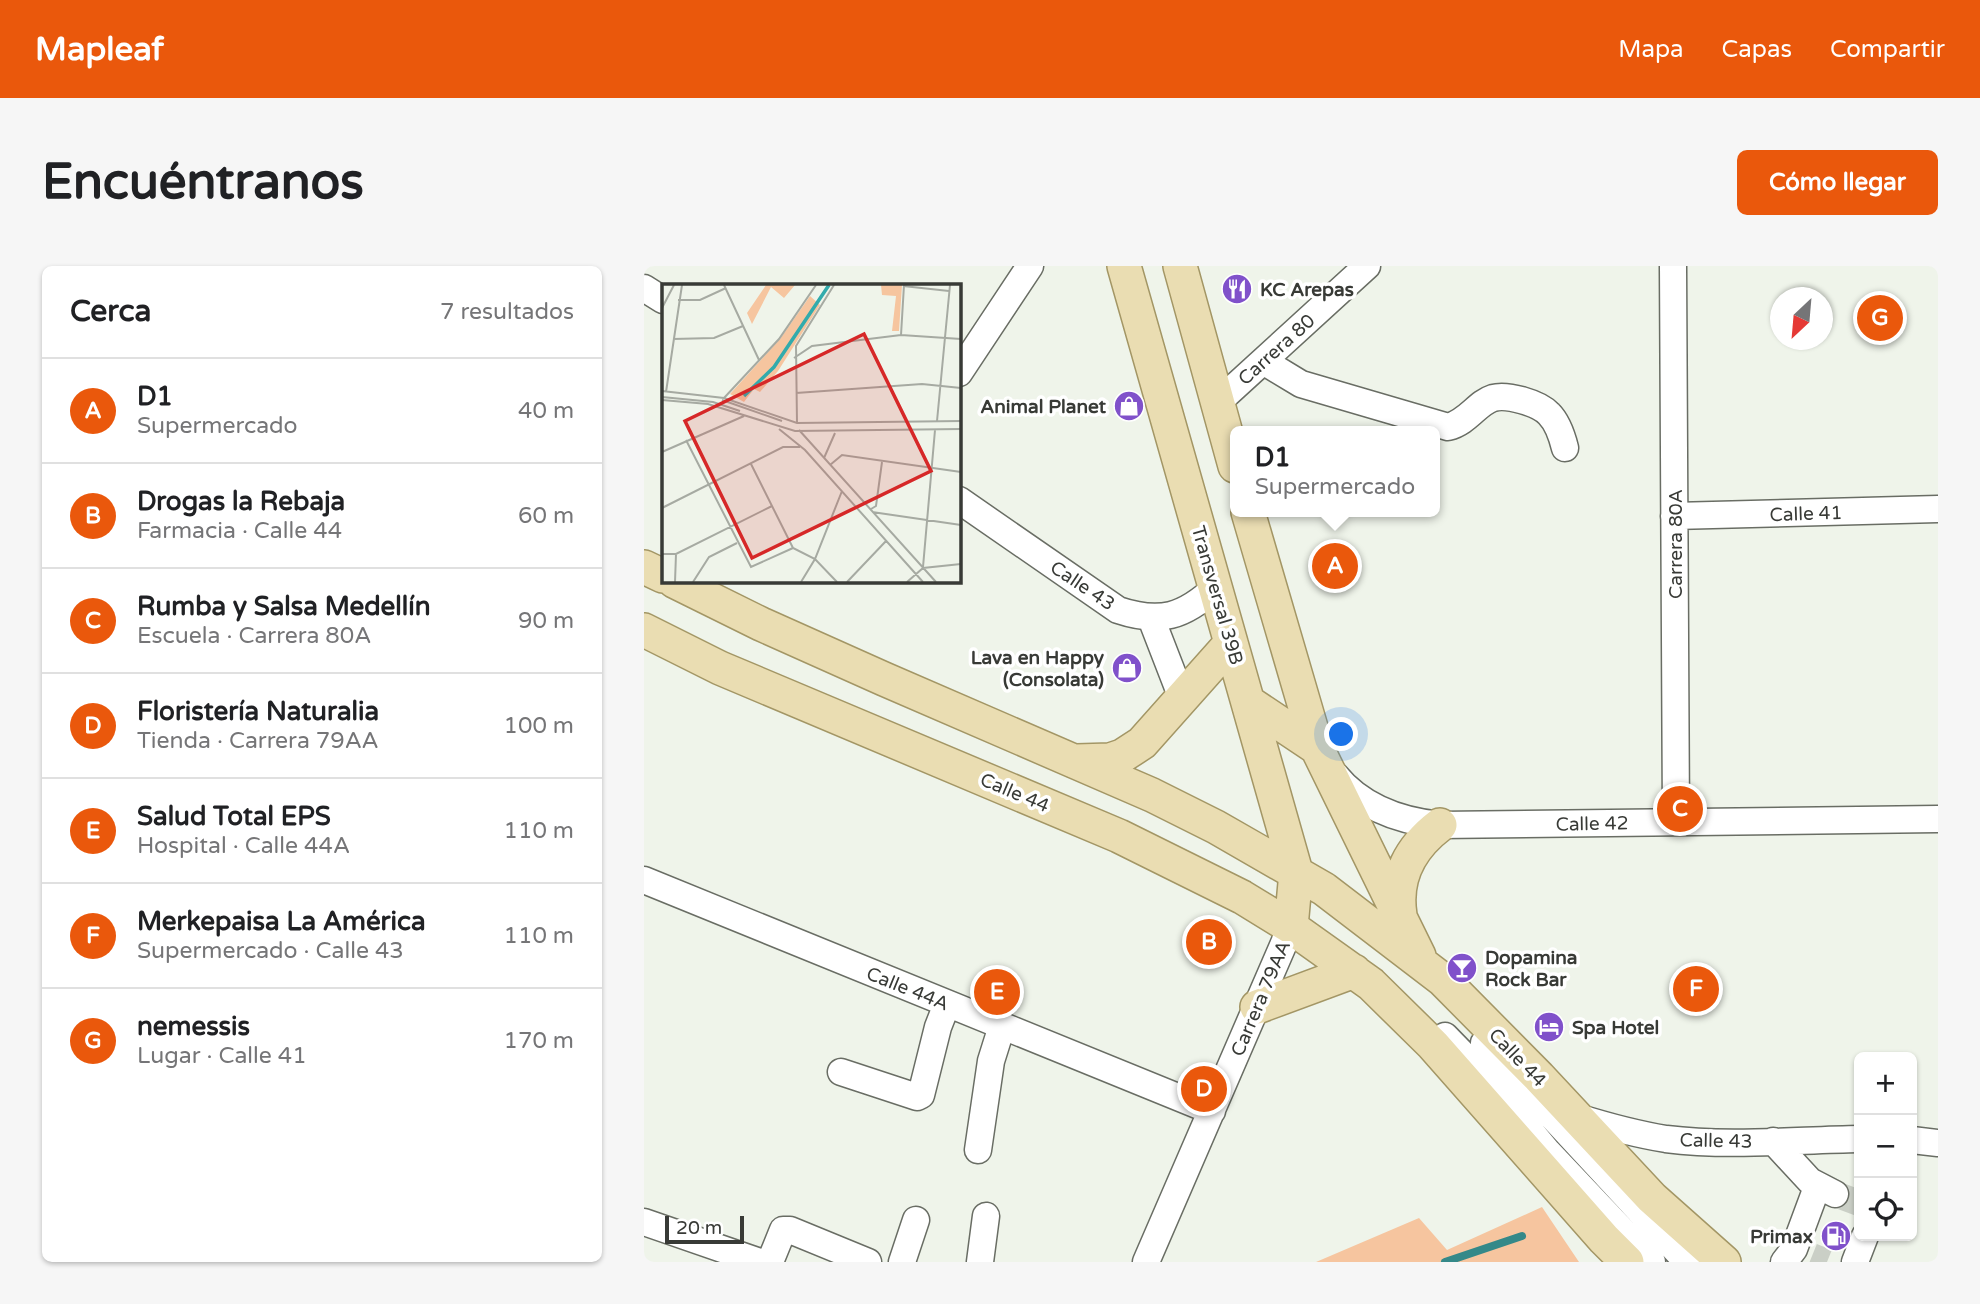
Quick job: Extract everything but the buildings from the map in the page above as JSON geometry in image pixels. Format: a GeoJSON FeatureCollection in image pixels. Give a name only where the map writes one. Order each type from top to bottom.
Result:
{"type":"FeatureCollection","features":[{"type":"Feature","properties":{"kind":"main road","name":"Transversal 39B"},"geometry":{"type":"LineString","coordinates":[[1124,266],[1296,872],[1291,927]]}},
{"type":"Feature","properties":{"kind":"main road"},"geometry":{"type":"LineString","coordinates":[[1180,266],[1230,448]]}},
{"type":"Feature","properties":{"kind":"main road"},"geometry":{"type":"LineString","coordinates":[[1249,517],[1317,748],[1424,964]]}},
{"type":"Feature","properties":{"kind":"main road"},"geometry":{"type":"LineString","coordinates":[[644,566],[662,575]]}},
{"type":"Feature","properties":{"kind":"main road","name":"Calle 44"},"geometry":{"type":"LineString","coordinates":[[678,583],[798,640],[1152,795],[1205,821],[1324,889],[1443,980],[1520,1058],[1572,1126],[1724,1262]]}},
{"type":"Feature","properties":{"kind":"main road","name":"Calle 44"},"geometry":{"type":"LineString","coordinates":[[644,630],[720,668],[1119,836],[1242,897],[1291,927],[1352,970],[1433,1045],[1627,1262]]}},
{"type":"Feature","properties":{"kind":"main road"},"geometry":{"type":"LineString","coordinates":[[1074,761],[1110,760],[1132,750],[1151,734],[1231,643]]}},
{"type":"Feature","properties":{"kind":"main road"},"geometry":{"type":"LineString","coordinates":[[1248,702],[1317,748]]}},
{"type":"Feature","properties":{"kind":"main road"},"geometry":{"type":"LineString","coordinates":[[1402,924],[1398,896],[1404,868],[1418,844],[1440,825]]}},
{"type":"Feature","properties":{"kind":"main road"},"geometry":{"type":"LineString","coordinates":[[1257,1007],[1352,970],[1314,921],[1296,872]]}},
{"type":"Feature","properties":{"kind":"street"},"geometry":{"type":"LineString","coordinates":[[961,370],[1030,266]]}},
{"type":"Feature","properties":{"kind":"street","name":"Carrera 80"},"geometry":{"type":"LineString","coordinates":[[1217,403],[1367,266]]}},
{"type":"Feature","properties":{"kind":"street","name":"Carrera 80A"},"geometry":{"type":"LineString","coordinates":[[1673,266],[1676,822]]}},
{"type":"Feature","properties":{"kind":"street"},"geometry":{"type":"LineString","coordinates":[[644,288],[662,299]]}},
{"type":"Feature","properties":{"kind":"street"},"geometry":{"type":"LineString","coordinates":[[1263,361],[1301,384],[1448,427],[1460,424],[1491,398],[1512,397],[1548,412],[1561,432],[1565,448]]}},
{"type":"Feature","properties":{"kind":"street","name":"Calle 43"},"geometry":{"type":"LineString","coordinates":[[961,501],[1118,610],[1151,618],[1168,617],[1199,603],[1216,587]]}},
{"type":"Feature","properties":{"kind":"street","name":"Calle 41"},"geometry":{"type":"LineString","coordinates":[[1675,516],[1938,509]]}},
{"type":"Feature","properties":{"kind":"street"},"geometry":{"type":"LineString","coordinates":[[1151,618],[1182,698]]}},
{"type":"Feature","properties":{"kind":"street","name":"Calle 42"},"geometry":{"type":"LineString","coordinates":[[1317,748],[1338,779],[1367,803],[1402,819],[1440,825],[1938,819]]}},
{"type":"Feature","properties":{"kind":"street","name":"Calle 44"},"geometry":{"type":"LineString","coordinates":[[1296,872],[1452,1009],[1572,1126],[1678,1254],[1688,1262]]}},
{"type":"Feature","properties":{"kind":"street","name":"Calle 44A"},"geometry":{"type":"LineString","coordinates":[[644,880],[1212,1111]]}},
{"type":"Feature","properties":{"kind":"street","name":"Carrera 79AA"},"geometry":{"type":"LineString","coordinates":[[1146,1262],[1291,927]]}},
{"type":"Feature","properties":{"kind":"street","name":"Calle 44"},"geometry":{"type":"LineString","coordinates":[[1352,970],[1445,1037],[1486,1078],[1548,1152],[1651,1262]]}},
{"type":"Feature","properties":{"kind":"street"},"geometry":{"type":"LineString","coordinates":[[841,1072],[917,1097],[921,1095],[947,1004]]}},
{"type":"Feature","properties":{"kind":"street"},"geometry":{"type":"LineString","coordinates":[[978,1150],[991,1061],[1002,1026]]}},
{"type":"Feature","properties":{"kind":"street","name":"Calle 43"},"geometry":{"type":"LineString","coordinates":[[1572,1126],[1612,1128],[1667,1139],[1854,1139]]}},
{"type":"Feature","properties":{"kind":"street"},"geometry":{"type":"LineString","coordinates":[[1773,1141],[1826,1190],[1797,1256]]}},
{"type":"Feature","properties":{"kind":"street"},"geometry":{"type":"LineString","coordinates":[[1917,1141],[1938,1143]]}},
{"type":"Feature","properties":{"kind":"street"},"geometry":{"type":"LineString","coordinates":[[980,1262],[986,1216]]}},
{"type":"Feature","properties":{"kind":"street"},"geometry":{"type":"LineString","coordinates":[[902,1262],[916,1220]]}},
{"type":"Feature","properties":{"kind":"street"},"geometry":{"type":"LineString","coordinates":[[644,1222],[760,1262]]}},
{"type":"Feature","properties":{"kind":"street"},"geometry":{"type":"LineString","coordinates":[[770,1262],[783,1230],[790,1230],[868,1262]]}},
{"type":"Feature","properties":{"kind":"street"},"geometry":{"type":"LineString","coordinates":[[1855,1262],[1862,1241]]}},
{"type":"Feature","properties":{"kind":"shaded area"},"geometry":{"type":"Polygon","coordinates":[[[1542,1207],[1579,1262],[1316,1262],[1419,1218],[1447,1250],[1542,1207]]]}},
{"type":"Feature","properties":{"kind":"waterway"},"geometry":{"type":"LineString","coordinates":[[1445,1262],[1522,1236]]}},
{"type":"Feature","properties":{"kind":"tunnel"},"geometry":{"type":"LineString","coordinates":[[1835,1194],[1854,1201]]}},
{"type":"Feature","properties":{"kind":"tunnel"},"geometry":{"type":"LineString","coordinates":[[1812,1256],[1827,1262]]}},
{"type":"Feature","properties":{"kind":"place","name":"KC Arepas"},"geometry":{"type":"Point","coordinates":[1237,289]}},
{"type":"Feature","properties":{"kind":"place","name":"nemessis"},"geometry":{"type":"Point","coordinates":[1880,318]}},
{"type":"Feature","properties":{"kind":"place","name":"Animal Planet"},"geometry":{"type":"Point","coordinates":[1129,406]}},
{"type":"Feature","properties":{"kind":"place","name":"D1"},"geometry":{"type":"Point","coordinates":[1335,566]}},
{"type":"Feature","properties":{"kind":"place","name":"Lava en Happy (Consolata)"},"geometry":{"type":"Point","coordinates":[1127,668]}},
{"type":"Feature","properties":{"kind":"place","name":"Rumba y Salsa Medellín"},"geometry":{"type":"Point","coordinates":[1680,809]}},
{"type":"Feature","properties":{"kind":"place","name":"Drogas la Rebaja"},"geometry":{"type":"Point","coordinates":[1209,942]}},
{"type":"Feature","properties":{"kind":"place","name":"Dopamina Rock Bar"},"geometry":{"type":"Point","coordinates":[1462,968]}},
{"type":"Feature","properties":{"kind":"place","name":"Merkepaisa La América"},"geometry":{"type":"Point","coordinates":[1696,989]}},
{"type":"Feature","properties":{"kind":"place","name":"Salud Total EPS"},"geometry":{"type":"Point","coordinates":[997,992]}},
{"type":"Feature","properties":{"kind":"place","name":"Spa Hotel"},"geometry":{"type":"Point","coordinates":[1549,1027]}},
{"type":"Feature","properties":{"kind":"place","name":"Floristería Naturalia"},"geometry":{"type":"Point","coordinates":[1204,1089]}},
{"type":"Feature","properties":{"kind":"place","name":"Primax"},"geometry":{"type":"Point","coordinates":[1836,1236]}}]}
